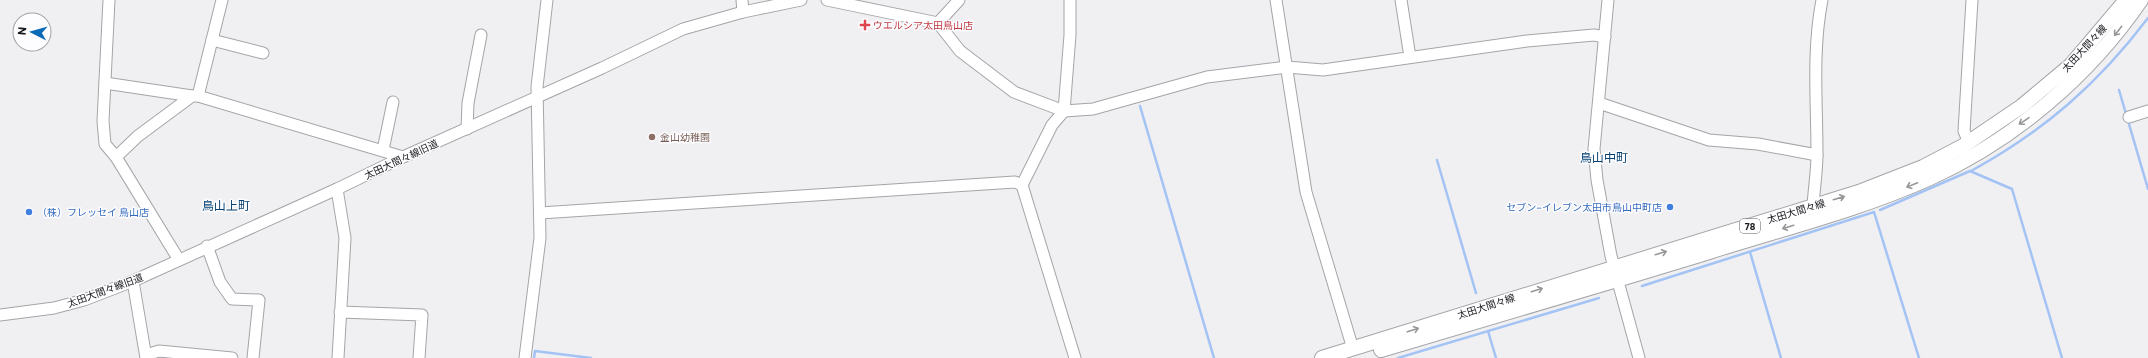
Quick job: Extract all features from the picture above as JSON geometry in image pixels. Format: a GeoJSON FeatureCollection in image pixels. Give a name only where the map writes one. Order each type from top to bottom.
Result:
{"type":"FeatureCollection","features":[{"type":"Feature","properties":{"kind":"main road","name":"太田大間々線"},"geometry":{"type":"LineString","coordinates":[[1615,274],[1858,192],[1923,168],[1969,143],[2022,106],[2071,65],[2126,0]]}},
{"type":"Feature","properties":{"kind":"main road","name":"太田大間々線"},"geometry":{"type":"LineString","coordinates":[[1322,358],[1353,354],[1615,274],[1875,200],[1931,178],[1986,147],[2032,116],[2085,69],[2108,43],[2141,0]]}},
{"type":"Feature","properties":{"kind":"street"},"geometry":{"type":"LineString","coordinates":[[109,0],[102,121],[105,144],[116,157],[179,260]]}},
{"type":"Feature","properties":{"kind":"street"},"geometry":{"type":"LineString","coordinates":[[116,157],[138,136],[195,96],[212,40],[222,0]]}},
{"type":"Feature","properties":{"kind":"street"},"geometry":{"type":"LineString","coordinates":[[525,358],[540,238],[536,97],[547,0]]}},
{"type":"Feature","properties":{"kind":"street"},"geometry":{"type":"LineString","coordinates":[[742,0],[743,12]]}},
{"type":"Feature","properties":{"kind":"street","name":"太田大間々線旧道"},"geometry":{"type":"LineString","coordinates":[[0,315],[54,308],[84,300],[134,281],[207,246],[337,189],[403,156],[602,68],[683,29],[743,12],[801,0]]}},
{"type":"Feature","properties":{"kind":"street"},"geometry":{"type":"LineString","coordinates":[[827,0],[938,23],[960,51],[1014,92],[1064,111],[1092,109],[1207,77],[1287,67],[1323,70],[1527,41],[1594,35],[1605,37]]}},
{"type":"Feature","properties":{"kind":"street"},"geometry":{"type":"LineString","coordinates":[[938,23],[959,0]]}},
{"type":"Feature","properties":{"kind":"street"},"geometry":{"type":"LineString","coordinates":[[1070,0],[1070,35],[1064,111],[1052,125],[1022,185],[1075,358]]}},
{"type":"Feature","properties":{"kind":"street"},"geometry":{"type":"LineString","coordinates":[[1276,0],[1306,192],[1353,354]]}},
{"type":"Feature","properties":{"kind":"street"},"geometry":{"type":"LineString","coordinates":[[1402,0],[1410,57]]}},
{"type":"Feature","properties":{"kind":"street"},"geometry":{"type":"LineString","coordinates":[[1608,0],[1594,149],[1596,180],[1605,231],[1615,274],[1640,358]]}},
{"type":"Feature","properties":{"kind":"street"},"geometry":{"type":"LineString","coordinates":[[1813,206],[1817,155],[1815,107],[1816,29],[1822,0]]}},
{"type":"Feature","properties":{"kind":"street"},"geometry":{"type":"LineString","coordinates":[[1969,143],[1964,132],[1972,0]]}},
{"type":"Feature","properties":{"kind":"street"},"geometry":{"type":"LineString","coordinates":[[466,129],[468,103],[481,35]]}},
{"type":"Feature","properties":{"kind":"street"},"geometry":{"type":"LineString","coordinates":[[212,40],[263,53]]}},
{"type":"Feature","properties":{"kind":"street"},"geometry":{"type":"LineString","coordinates":[[105,83],[195,96],[403,156]]}},
{"type":"Feature","properties":{"kind":"street"},"geometry":{"type":"LineString","coordinates":[[383,150],[393,102]]}},
{"type":"Feature","properties":{"kind":"street"},"geometry":{"type":"LineString","coordinates":[[1599,103],[1709,140],[1758,144],[1817,155]]}},
{"type":"Feature","properties":{"kind":"street"},"geometry":{"type":"LineString","coordinates":[[2129,117],[2148,111]]}},
{"type":"Feature","properties":{"kind":"street"},"geometry":{"type":"LineString","coordinates":[[540,212],[1016,182],[1022,185]]}},
{"type":"Feature","properties":{"kind":"street"},"geometry":{"type":"LineString","coordinates":[[337,189],[345,238],[338,358]]}},
{"type":"Feature","properties":{"kind":"street"},"geometry":{"type":"LineString","coordinates":[[207,246],[220,282],[232,299],[259,300],[253,358]]}},
{"type":"Feature","properties":{"kind":"street"},"geometry":{"type":"LineString","coordinates":[[134,281],[146,356],[158,351],[232,358]]}},
{"type":"Feature","properties":{"kind":"street"},"geometry":{"type":"LineString","coordinates":[[340,312],[422,315],[419,358]]}},
{"type":"Feature","properties":{"kind":"waterway"},"geometry":{"type":"LineString","coordinates":[[1971,171],[1998,156],[2022,140],[2068,104],[2110,64],[2148,18]]}},
{"type":"Feature","properties":{"kind":"waterway"},"geometry":{"type":"LineString","coordinates":[[2119,90],[2148,189]]}},
{"type":"Feature","properties":{"kind":"waterway"},"geometry":{"type":"LineString","coordinates":[[1140,106],[1214,358]]}},
{"type":"Feature","properties":{"kind":"waterway"},"geometry":{"type":"LineString","coordinates":[[1437,160],[1476,293]]}},
{"type":"Feature","properties":{"kind":"waterway"},"geometry":{"type":"LineString","coordinates":[[1880,210],[1970,171],[2012,189],[2062,358]]}},
{"type":"Feature","properties":{"kind":"waterway"},"geometry":{"type":"LineString","coordinates":[[1642,286],[1874,212],[1919,358]]}},
{"type":"Feature","properties":{"kind":"waterway"},"geometry":{"type":"LineString","coordinates":[[1750,252],[1781,358]]}},
{"type":"Feature","properties":{"kind":"waterway"},"geometry":{"type":"LineString","coordinates":[[1398,358],[1599,298]]}},
{"type":"Feature","properties":{"kind":"waterway"},"geometry":{"type":"LineString","coordinates":[[1488,331],[1496,358]]}},
{"type":"Feature","properties":{"kind":"waterway"},"geometry":{"type":"LineString","coordinates":[[534,358],[535,351],[591,358]]}},
{"type":"Feature","properties":{"kind":"place","name":"ウエルシア太田鳥山店"},"geometry":{"type":"Point","coordinates":[865,25]}},
{"type":"Feature","properties":{"kind":"place","name":"金山幼稚園"},"geometry":{"type":"Point","coordinates":[652,137]}},
{"type":"Feature","properties":{"kind":"place","name":"セブン−イレブン太田市鳥山中町店"},"geometry":{"type":"Point","coordinates":[1670,207]}},
{"type":"Feature","properties":{"kind":"place","name":"（株）フレッセイ 鳥山店"},"geometry":{"type":"Point","coordinates":[29,212]}},
{"type":"Feature","properties":{"kind":"district","name":"鳥山中町"},"geometry":{"type":"Point","coordinates":[1604,157]}},
{"type":"Feature","properties":{"kind":"district","name":"鳥山上町"},"geometry":{"type":"Point","coordinates":[226,205]}}]}
